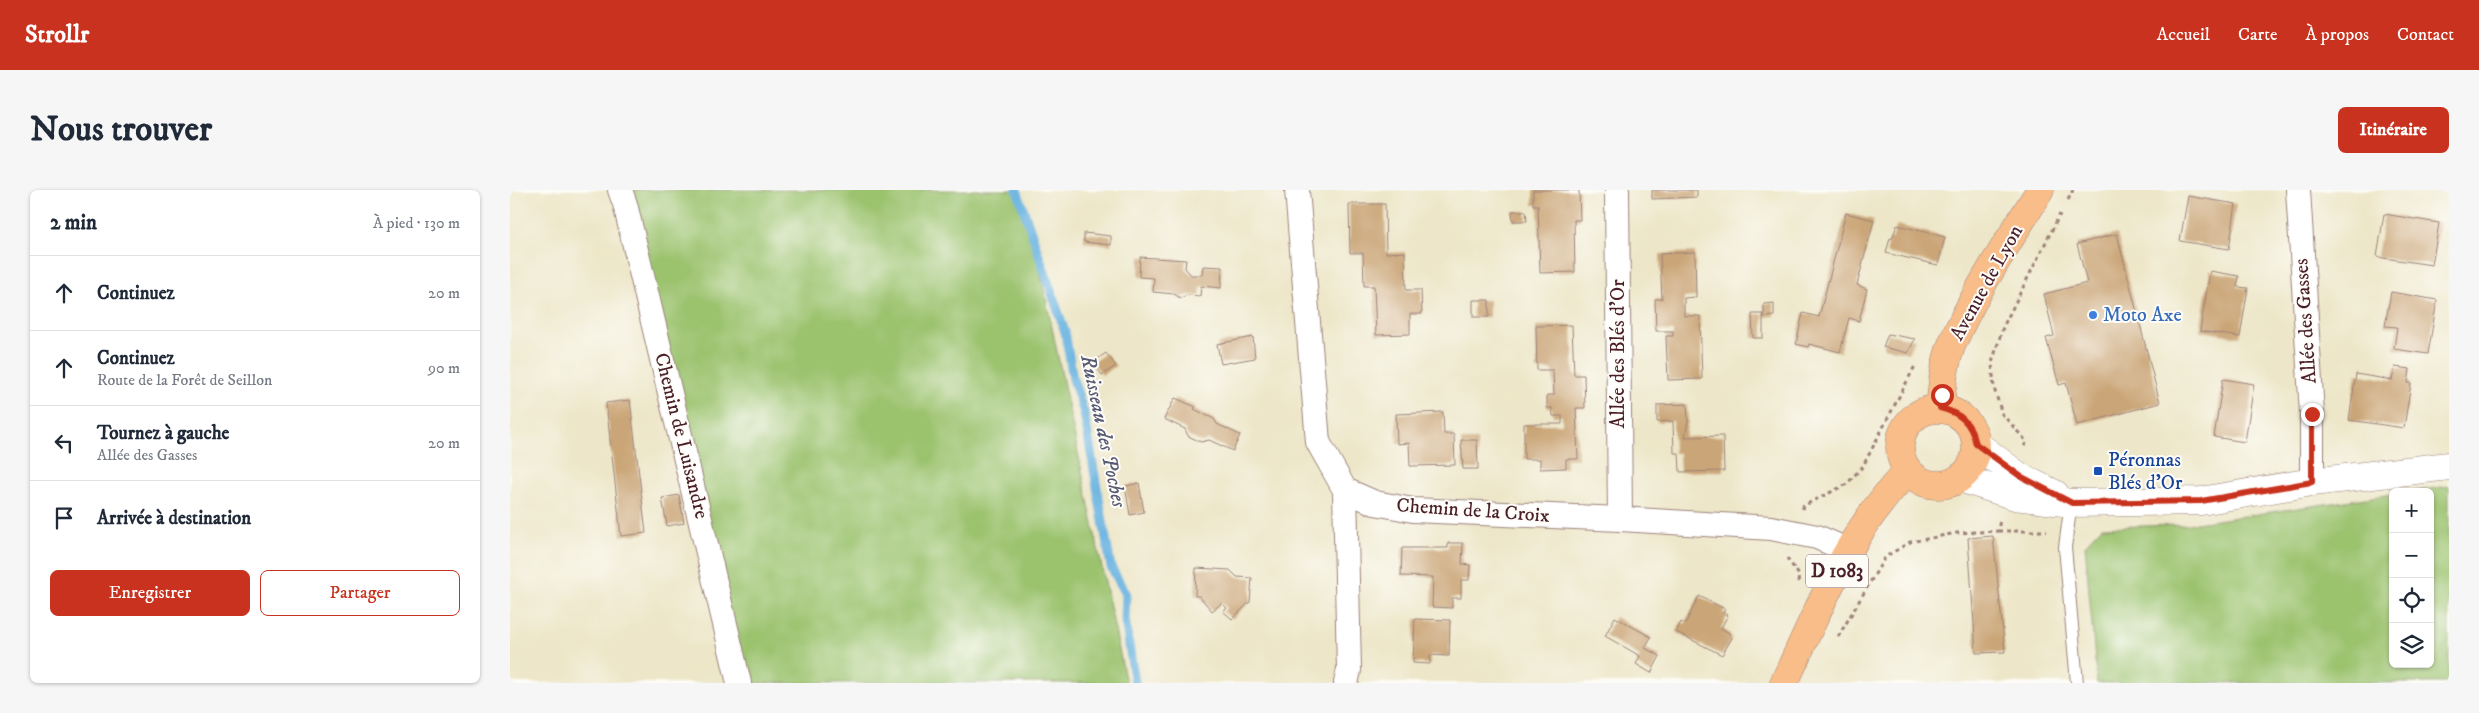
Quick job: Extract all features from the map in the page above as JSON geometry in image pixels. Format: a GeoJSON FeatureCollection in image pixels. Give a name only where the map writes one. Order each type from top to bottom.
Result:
{"type":"FeatureCollection","features":[{"type":"Feature","properties":{"kind":"main road","name":"Avenue de Lyon"},"geometry":{"type":"LineString","coordinates":[[1940,408],[1944,375],[1952,346],[1968,311],[2040,190]]}},
{"type":"Feature","properties":{"kind":"main road"},"geometry":{"type":"LineString","coordinates":[[1940,408],[1954,412],[1965,420],[1973,431],[1976,444],[1975,458],[1969,469],[1960,478],[1938,486],[1916,479],[1908,471],[1900,453],[1903,430],[1910,420],[1920,412],[1940,408]]}},
{"type":"Feature","properties":{"kind":"main road","name":"D 1083"},"geometry":{"type":"LineString","coordinates":[[1784,683],[1847,550],[1885,495],[1908,471]]}},
{"type":"Feature","properties":{"kind":"street","name":"Chemin de Luisandre"},"geometry":{"type":"LineString","coordinates":[[620,190],[628,214],[740,683]]}},
{"type":"Feature","properties":{"kind":"street"},"geometry":{"type":"LineString","coordinates":[[1297,190],[1318,442],[1345,490],[1350,670],[1346,683]]}},
{"type":"Feature","properties":{"kind":"street","name":"Allée des Blés d'Or"},"geometry":{"type":"LineString","coordinates":[[1617,190],[1620,519]]}},
{"type":"Feature","properties":{"kind":"street","name":"Allée des Gasses"},"geometry":{"type":"LineString","coordinates":[[2298,190],[2312,414],[2312,482]]}},
{"type":"Feature","properties":{"kind":"street"},"geometry":{"type":"LineString","coordinates":[[1976,444],[2020,476],[2072,503]]}},
{"type":"Feature","properties":{"kind":"street"},"geometry":{"type":"LineString","coordinates":[[1960,478],[2015,496],[2072,503],[2201,501],[2312,482],[2449,466]]}},
{"type":"Feature","properties":{"kind":"street","name":"Chemin de la Croix"},"geometry":{"type":"LineString","coordinates":[[1345,490],[1375,503],[1414,510],[1771,528],[1817,537],[1847,550]]}},
{"type":"Feature","properties":{"kind":"lane"},"geometry":{"type":"LineString","coordinates":[[2072,503],[2065,547],[2077,683]]}},
{"type":"Feature","properties":{"kind":"path"},"geometry":{"type":"LineString","coordinates":[[1798,585],[1799,575],[1784,554],[1803,506],[1847,484],[1863,466],[1920,357]]}},
{"type":"Feature","properties":{"kind":"green space"},"geometry":{"type":"Polygon","coordinates":[[[624,190],[1018,190],[1035,246],[1126,683],[745,683],[624,190]]]}},
{"type":"Feature","properties":{"kind":"green space"},"geometry":{"type":"Polygon","coordinates":[[[2449,486],[2449,683],[2097,683],[2085,545],[2102,527],[2183,525],[2389,495],[2389,668],[2434,668],[2434,488],[2449,486]]]}},
{"type":"Feature","properties":{"kind":"building"},"geometry":{"type":"Polygon","coordinates":[[[1533,190],[1579,190],[1580,220],[1574,220],[1575,272],[1540,273],[1538,205],[1533,205],[1533,190]]]}},
{"type":"Feature","properties":{"kind":"building"},"geometry":{"type":"Polygon","coordinates":[[[1652,190],[1697,190],[1697,197],[1652,199],[1652,190]]]}},
{"type":"Feature","properties":{"kind":"building"},"geometry":{"type":"Polygon","coordinates":[[[2188,196],[2236,204],[2229,249],[2180,241],[2188,196]]]}},
{"type":"Feature","properties":{"kind":"building"},"geometry":{"type":"Polygon","coordinates":[[[1349,204],[1385,204],[1386,253],[1405,252],[1406,290],[1421,290],[1422,314],[1410,314],[1410,334],[1376,335],[1374,286],[1364,286],[1363,253],[1350,253],[1349,204]]]}},
{"type":"Feature","properties":{"kind":"building"},"geometry":{"type":"Polygon","coordinates":[[[1512,211],[1526,211],[1527,221],[1513,221],[1512,211]]]}},
{"type":"Feature","properties":{"kind":"building"},"geometry":{"type":"Polygon","coordinates":[[[1846,213],[1874,220],[1857,285],[1867,289],[1859,321],[1849,318],[1840,352],[1809,344],[1808,347],[1796,344],[1803,313],[1819,317],[1846,213]]]}},
{"type":"Feature","properties":{"kind":"building"},"geometry":{"type":"Polygon","coordinates":[[[2384,214],[2439,223],[2432,265],[2377,257],[2384,214]]]}},
{"type":"Feature","properties":{"kind":"building"},"geometry":{"type":"Polygon","coordinates":[[[1897,225],[1945,237],[1938,265],[1886,253],[1890,238],[1892,239],[1897,225]]]}},
{"type":"Feature","properties":{"kind":"building"},"geometry":{"type":"Polygon","coordinates":[[[1084,233],[1111,236],[1111,245],[1084,242],[1084,233]]]}},
{"type":"Feature","properties":{"kind":"building","name":"Moto Axe"},"geometry":{"type":"Polygon","coordinates":[[[2117,234],[2160,403],[2077,425],[2066,383],[2059,385],[2046,338],[2054,336],[2044,294],[2087,283],[2077,244],[2117,234]]]}},
{"type":"Feature","properties":{"kind":"building"},"geometry":{"type":"Polygon","coordinates":[[[1695,252],[1696,297],[1684,298],[1684,316],[1700,316],[1702,379],[1668,380],[1666,336],[1673,336],[1673,331],[1656,331],[1655,299],[1662,299],[1660,254],[1695,252]]]}},
{"type":"Feature","properties":{"kind":"building"},"geometry":{"type":"Polygon","coordinates":[[[1140,257],[1186,260],[1185,268],[1191,275],[1202,275],[1203,266],[1222,267],[1221,288],[1201,286],[1200,296],[1188,295],[1180,298],[1174,294],[1153,292],[1154,278],[1139,277],[1140,257]]]}},
{"type":"Feature","properties":{"kind":"building"},"geometry":{"type":"Polygon","coordinates":[[[2210,271],[2239,276],[2237,287],[2248,288],[2240,337],[2200,331],[2210,271]]]}},
{"type":"Feature","properties":{"kind":"building"},"geometry":{"type":"Polygon","coordinates":[[[2391,292],[2437,300],[2428,354],[2394,349],[2397,327],[2385,326],[2391,292]]]}},
{"type":"Feature","properties":{"kind":"building"},"geometry":{"type":"Polygon","coordinates":[[[1473,300],[1489,300],[1489,317],[1473,317],[1473,300]]]}},
{"type":"Feature","properties":{"kind":"building"},"geometry":{"type":"Polygon","coordinates":[[[1774,303],[1774,316],[1764,317],[1764,304],[1774,303]]]}},
{"type":"Feature","properties":{"kind":"building"},"geometry":{"type":"Polygon","coordinates":[[[1752,314],[1763,314],[1763,338],[1753,338],[1752,314]]]}},
{"type":"Feature","properties":{"kind":"building"},"geometry":{"type":"Polygon","coordinates":[[[1572,325],[1574,375],[1584,375],[1585,408],[1576,408],[1578,459],[1566,459],[1566,468],[1540,469],[1540,459],[1524,459],[1524,424],[1562,424],[1562,416],[1553,416],[1552,408],[1547,408],[1547,395],[1554,395],[1553,370],[1537,370],[1536,326],[1572,325]]]}},
{"type":"Feature","properties":{"kind":"building"},"geometry":{"type":"Polygon","coordinates":[[[1888,334],[1915,339],[1908,353],[1883,347],[1888,334]]]}},
{"type":"Feature","properties":{"kind":"building"},"geometry":{"type":"Polygon","coordinates":[[[1253,337],[1255,358],[1221,364],[1217,344],[1253,337]]]}},
{"type":"Feature","properties":{"kind":"building"},"geometry":{"type":"Polygon","coordinates":[[[1106,353],[1116,366],[1102,375],[1093,362],[1106,353]]]}},
{"type":"Feature","properties":{"kind":"building"},"geometry":{"type":"Polygon","coordinates":[[[2395,367],[2410,369],[2408,383],[2411,383],[2404,428],[2349,420],[2356,374],[2392,380],[2395,367]]]}},
{"type":"Feature","properties":{"kind":"building"},"geometry":{"type":"Polygon","coordinates":[[[2223,379],[2254,384],[2245,442],[2214,437],[2223,379]]]}},
{"type":"Feature","properties":{"kind":"building"},"geometry":{"type":"Polygon","coordinates":[[[1175,398],[1196,407],[1194,409],[1214,419],[1217,424],[1240,435],[1233,451],[1209,440],[1201,442],[1188,436],[1185,429],[1164,419],[1175,398]]]}},
{"type":"Feature","properties":{"kind":"building"},"geometry":{"type":"Polygon","coordinates":[[[630,400],[646,533],[621,536],[606,403],[630,400]]]}},
{"type":"Feature","properties":{"kind":"building"},"geometry":{"type":"Polygon","coordinates":[[[1687,404],[1688,421],[1685,437],[1723,436],[1724,471],[1680,472],[1679,453],[1674,453],[1673,421],[1657,422],[1657,405],[1687,404]]]}},
{"type":"Feature","properties":{"kind":"building"},"geometry":{"type":"Polygon","coordinates":[[[1443,412],[1444,434],[1454,434],[1455,465],[1410,466],[1409,443],[1397,444],[1396,414],[1443,412]]]}},
{"type":"Feature","properties":{"kind":"building"},"geometry":{"type":"Polygon","coordinates":[[[1461,440],[1477,440],[1478,469],[1463,469],[1461,440]]]}},
{"type":"Feature","properties":{"kind":"building"},"geometry":{"type":"Polygon","coordinates":[[[1139,483],[1144,512],[1130,515],[1125,486],[1139,483]]]}},
{"type":"Feature","properties":{"kind":"building"},"geometry":{"type":"Polygon","coordinates":[[[679,495],[684,523],[667,526],[662,498],[679,495]]]}},
{"type":"Feature","properties":{"kind":"building"},"geometry":{"type":"Polygon","coordinates":[[[1993,536],[2005,652],[1976,653],[1968,538],[1993,536]]]}},
{"type":"Feature","properties":{"kind":"building"},"geometry":{"type":"Polygon","coordinates":[[[1448,543],[1463,543],[1462,564],[1470,565],[1469,580],[1461,580],[1461,598],[1452,598],[1452,608],[1432,607],[1433,577],[1401,576],[1402,548],[1448,548],[1448,543]]]}},
{"type":"Feature","properties":{"kind":"building"},"geometry":{"type":"Polygon","coordinates":[[[1196,568],[1230,570],[1237,577],[1252,578],[1250,602],[1232,619],[1223,611],[1227,608],[1222,603],[1212,611],[1199,596],[1195,596],[1196,568]]]}},
{"type":"Feature","properties":{"kind":"building"},"geometry":{"type":"Polygon","coordinates":[[[1699,596],[1725,609],[1723,613],[1728,615],[1721,628],[1729,633],[1732,638],[1722,655],[1676,632],[1681,622],[1685,624],[1699,596]]]}},
{"type":"Feature","properties":{"kind":"building"},"geometry":{"type":"Polygon","coordinates":[[[1615,617],[1651,637],[1645,648],[1660,656],[1651,673],[1636,664],[1640,656],[1605,636],[1615,617]]]}},
{"type":"Feature","properties":{"kind":"building"},"geometry":{"type":"Polygon","coordinates":[[[1415,619],[1450,620],[1449,656],[1430,655],[1430,664],[1413,663],[1415,619]]]}},
{"type":"Feature","properties":{"kind":"waterway","name":"Ruisseau des Poches"},"geometry":{"type":"LineString","coordinates":[[1017,190],[1065,332],[1073,379],[1084,413],[1111,567],[1126,594],[1125,619],[1135,683]]}},
{"type":"Feature","properties":{"kind":"place","name":"Moto Axe"},"geometry":{"type":"Point","coordinates":[2093,315]}},
{"type":"Feature","properties":{"kind":"place","name":"Péronnas Blés d'Or"},"geometry":{"type":"Point","coordinates":[2098,471]}},
{"type":"Feature","properties":{"kind":"route"},"geometry":{"type":"LineString","coordinates":[[1942,395],[1940,408],[1954,412],[1965,420],[1973,431],[1976,444],[2020,476],[2072,503],[2201,501],[2312,482],[2312,414]]}}]}
